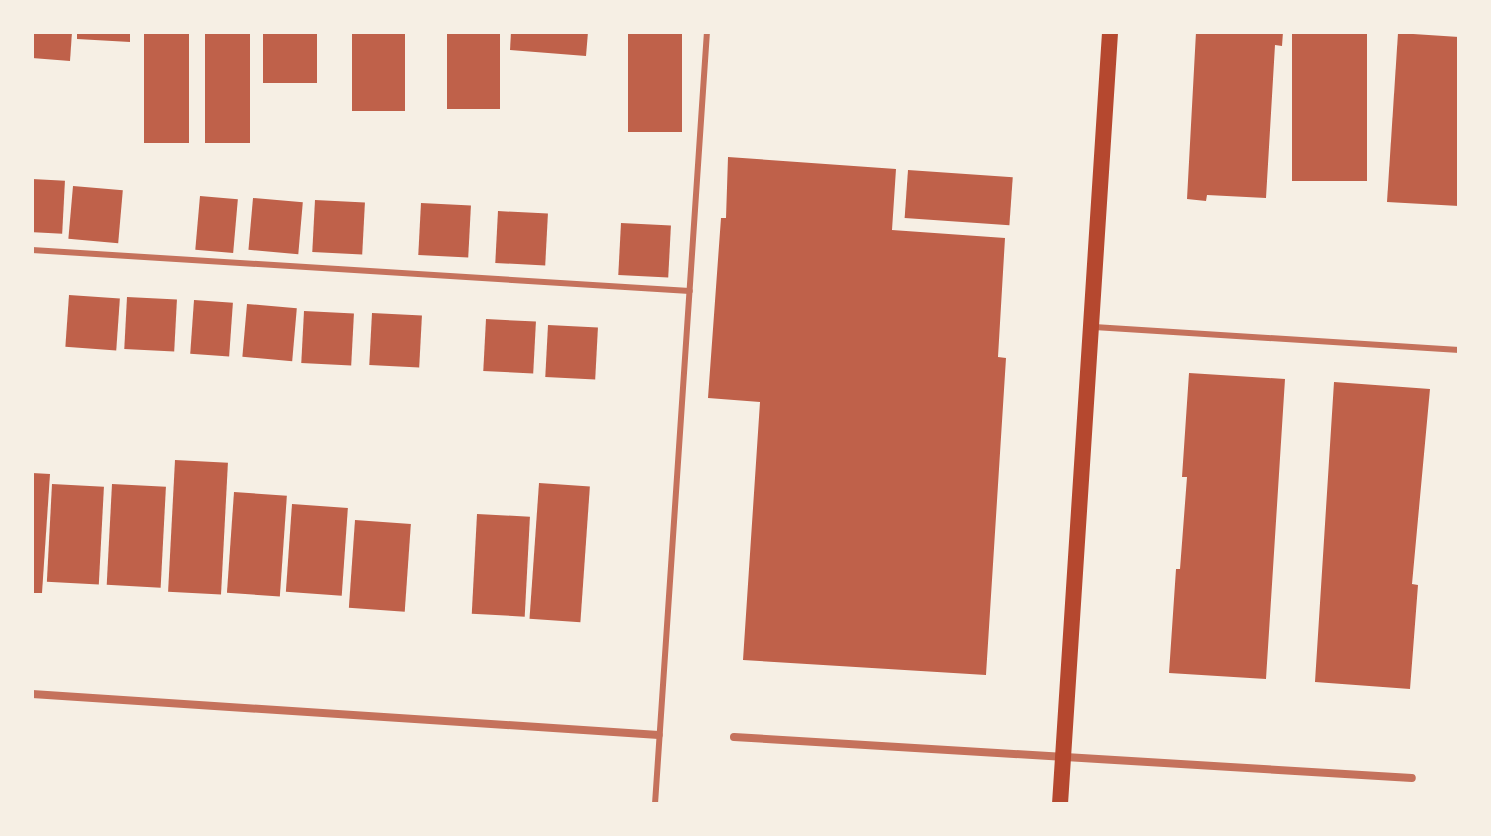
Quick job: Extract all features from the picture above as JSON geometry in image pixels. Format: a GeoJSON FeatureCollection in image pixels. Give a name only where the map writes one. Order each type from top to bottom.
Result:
{"type":"FeatureCollection","features":[{"type":"Feature","properties":{"kind":"main road"},"geometry":{"type":"LineString","coordinates":[[1060,804],[1110,32]]}},
{"type":"Feature","properties":{"kind":"street"},"geometry":{"type":"LineString","coordinates":[[32,694],[659,735]]}},
{"type":"Feature","properties":{"kind":"street"},"geometry":{"type":"LineString","coordinates":[[734,737],[1412,778]]}},
{"type":"Feature","properties":{"kind":"lane"},"geometry":{"type":"LineString","coordinates":[[655,804],[707,32]]}},
{"type":"Feature","properties":{"kind":"lane"},"geometry":{"type":"LineString","coordinates":[[32,250],[690,291]]}},
{"type":"Feature","properties":{"kind":"lane"},"geometry":{"type":"LineString","coordinates":[[1091,327],[1459,350]]}},
{"type":"Feature","properties":{"kind":"building"},"geometry":{"type":"Polygon","coordinates":[[[32,32],[72,32],[70,61],[32,58],[32,32]]]}},
{"type":"Feature","properties":{"kind":"building"},"geometry":{"type":"Polygon","coordinates":[[[77,32],[130,32],[130,42],[77,39],[77,32]]]}},
{"type":"Feature","properties":{"kind":"building"},"geometry":{"type":"Polygon","coordinates":[[[144,32],[189,32],[189,143],[144,143],[144,32]]]}},
{"type":"Feature","properties":{"kind":"building"},"geometry":{"type":"Polygon","coordinates":[[[205,32],[250,32],[250,143],[205,143],[205,32]]]}},
{"type":"Feature","properties":{"kind":"building"},"geometry":{"type":"Polygon","coordinates":[[[263,32],[317,32],[317,83],[263,83],[263,32]]]}},
{"type":"Feature","properties":{"kind":"building"},"geometry":{"type":"Polygon","coordinates":[[[352,32],[405,32],[405,111],[352,111],[352,32]]]}},
{"type":"Feature","properties":{"kind":"building"},"geometry":{"type":"Polygon","coordinates":[[[447,32],[500,32],[500,109],[447,109],[447,32]]]}},
{"type":"Feature","properties":{"kind":"building"},"geometry":{"type":"Polygon","coordinates":[[[511,32],[588,32],[586,56],[510,50],[511,32]]]}},
{"type":"Feature","properties":{"kind":"building"},"geometry":{"type":"Polygon","coordinates":[[[628,32],[682,32],[682,132],[628,132],[628,32]]]}},
{"type":"Feature","properties":{"kind":"building"},"geometry":{"type":"Polygon","coordinates":[[[1196,32],[1283,32],[1282,46],[1275,45],[1266,198],[1207,195],[1206,201],[1187,199],[1196,32]]]}},
{"type":"Feature","properties":{"kind":"building"},"geometry":{"type":"Polygon","coordinates":[[[1292,32],[1367,32],[1367,181],[1292,181],[1292,32]]]}},
{"type":"Feature","properties":{"kind":"building"},"geometry":{"type":"Polygon","coordinates":[[[1398,33],[1459,37],[1459,206],[1387,202],[1398,33]]]}},
{"type":"Feature","properties":{"kind":"building"},"geometry":{"type":"Polygon","coordinates":[[[728,157],[896,169],[892,230],[1005,238],[998,357],[1006,358],[986,675],[743,660],[760,402],[708,398],[721,218],[726,218],[728,157]]]}},
{"type":"Feature","properties":{"kind":"building"},"geometry":{"type":"Polygon","coordinates":[[[908,170],[1013,177],[1009,225],[905,218],[908,170]]]}},
{"type":"Feature","properties":{"kind":"building"},"geometry":{"type":"Polygon","coordinates":[[[32,179],[65,181],[62,234],[32,232],[32,179]]]}},
{"type":"Feature","properties":{"kind":"building"},"geometry":{"type":"Polygon","coordinates":[[[73,186],[123,190],[118,243],[68,239],[73,186]]]}},
{"type":"Feature","properties":{"kind":"building"},"geometry":{"type":"Polygon","coordinates":[[[200,196],[238,199],[233,253],[195,250],[200,196]]]}},
{"type":"Feature","properties":{"kind":"building"},"geometry":{"type":"Polygon","coordinates":[[[253,198],[303,202],[298,254],[248,250],[253,198]]]}},
{"type":"Feature","properties":{"kind":"building"},"geometry":{"type":"Polygon","coordinates":[[[315,200],[365,203],[362,255],[312,252],[315,200]]]}},
{"type":"Feature","properties":{"kind":"building"},"geometry":{"type":"Polygon","coordinates":[[[421,203],[471,206],[468,258],[418,255],[421,203]]]}},
{"type":"Feature","properties":{"kind":"building"},"geometry":{"type":"Polygon","coordinates":[[[498,211],[548,214],[545,266],[495,263],[498,211]]]}},
{"type":"Feature","properties":{"kind":"building"},"geometry":{"type":"Polygon","coordinates":[[[621,223],[671,226],[668,278],[618,275],[621,223]]]}},
{"type":"Feature","properties":{"kind":"building"},"geometry":{"type":"Polygon","coordinates":[[[69,295],[120,299],[116,350],[65,347],[69,295]]]}},
{"type":"Feature","properties":{"kind":"building"},"geometry":{"type":"Polygon","coordinates":[[[127,297],[177,300],[174,352],[124,349],[127,297]]]}},
{"type":"Feature","properties":{"kind":"building"},"geometry":{"type":"Polygon","coordinates":[[[194,300],[233,303],[229,357],[190,354],[194,300]]]}},
{"type":"Feature","properties":{"kind":"building"},"geometry":{"type":"Polygon","coordinates":[[[247,304],[297,308],[292,361],[242,357],[247,304]]]}},
{"type":"Feature","properties":{"kind":"building"},"geometry":{"type":"Polygon","coordinates":[[[304,311],[354,314],[351,366],[301,363],[304,311]]]}},
{"type":"Feature","properties":{"kind":"building"},"geometry":{"type":"Polygon","coordinates":[[[372,313],[422,316],[419,368],[369,365],[372,313]]]}},
{"type":"Feature","properties":{"kind":"building"},"geometry":{"type":"Polygon","coordinates":[[[486,319],[536,322],[533,374],[483,371],[486,319]]]}},
{"type":"Feature","properties":{"kind":"building"},"geometry":{"type":"Polygon","coordinates":[[[548,325],[598,328],[595,380],[545,377],[548,325]]]}},
{"type":"Feature","properties":{"kind":"building"},"geometry":{"type":"Polygon","coordinates":[[[1189,373],[1285,379],[1266,679],[1169,673],[1176,569],[1180,569],[1187,477],[1182,477],[1189,373]]]}},
{"type":"Feature","properties":{"kind":"building"},"geometry":{"type":"Polygon","coordinates":[[[1334,382],[1430,389],[1412,584],[1418,585],[1410,689],[1315,682],[1334,382]]]}},
{"type":"Feature","properties":{"kind":"building"},"geometry":{"type":"Polygon","coordinates":[[[175,460],[228,463],[221,595],[168,592],[175,460]]]}},
{"type":"Feature","properties":{"kind":"building"},"geometry":{"type":"Polygon","coordinates":[[[32,473],[50,474],[42,593],[32,593],[32,473]]]}},
{"type":"Feature","properties":{"kind":"building"},"geometry":{"type":"Polygon","coordinates":[[[539,483],[590,487],[580,622],[530,619],[539,483]]]}},
{"type":"Feature","properties":{"kind":"building"},"geometry":{"type":"Polygon","coordinates":[[[52,484],[104,487],[99,585],[47,582],[52,484]]]}},
{"type":"Feature","properties":{"kind":"building"},"geometry":{"type":"Polygon","coordinates":[[[112,484],[166,487],[161,588],[107,585],[112,484]]]}},
{"type":"Feature","properties":{"kind":"building"},"geometry":{"type":"Polygon","coordinates":[[[234,492],[287,496],[280,596],[227,593],[234,492]]]}},
{"type":"Feature","properties":{"kind":"building"},"geometry":{"type":"Polygon","coordinates":[[[292,504],[348,508],[342,596],[286,592],[292,504]]]}},
{"type":"Feature","properties":{"kind":"building"},"geometry":{"type":"Polygon","coordinates":[[[477,514],[530,517],[525,617],[472,614],[477,514]]]}},
{"type":"Feature","properties":{"kind":"building"},"geometry":{"type":"Polygon","coordinates":[[[355,520],[411,524],[405,612],[349,608],[355,520]]]}}]}
